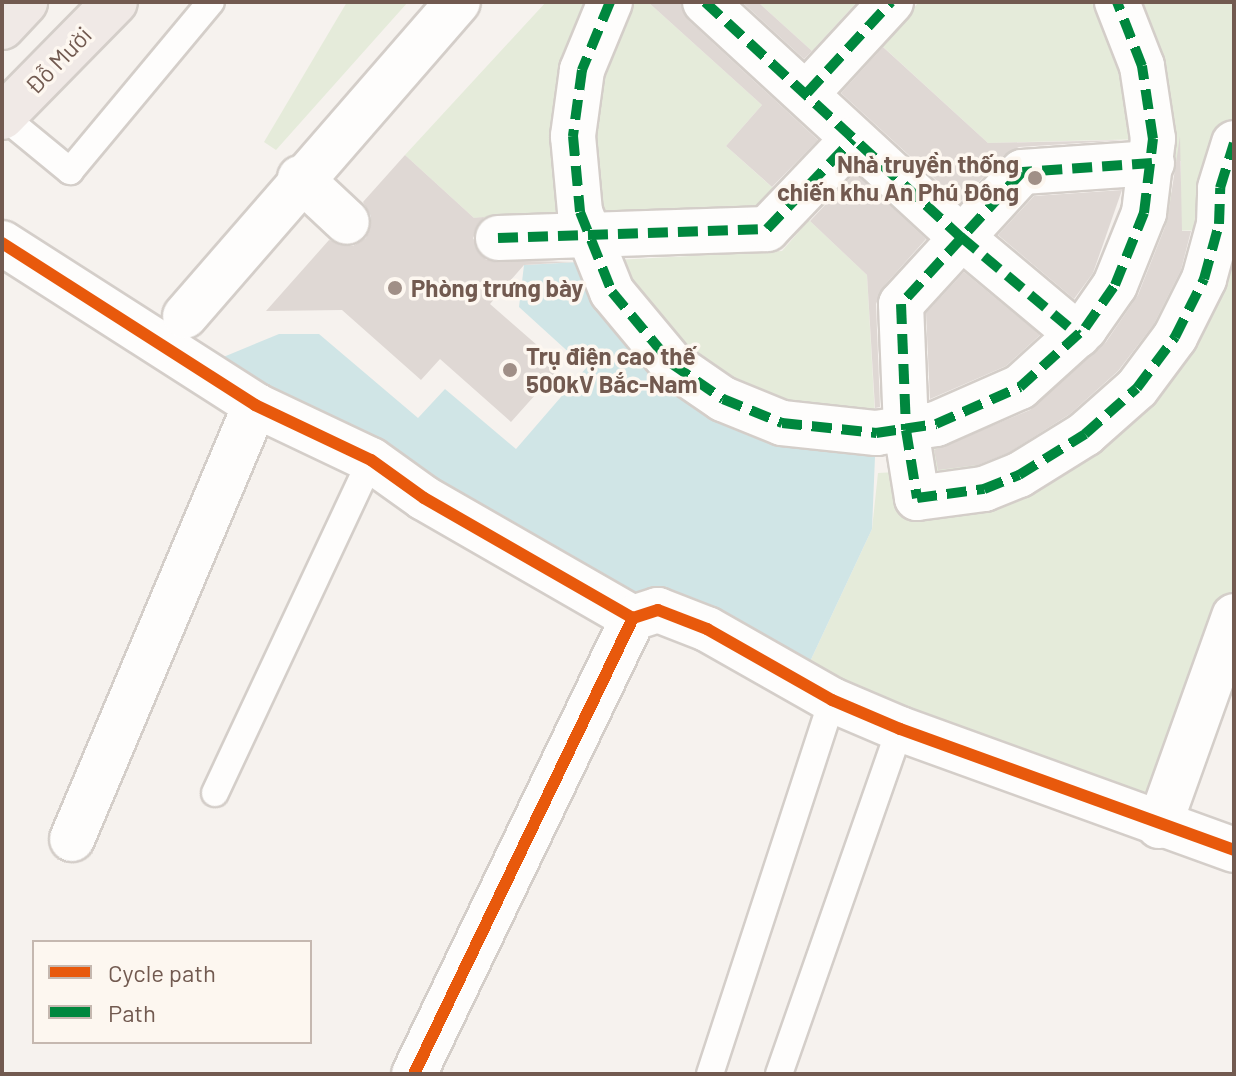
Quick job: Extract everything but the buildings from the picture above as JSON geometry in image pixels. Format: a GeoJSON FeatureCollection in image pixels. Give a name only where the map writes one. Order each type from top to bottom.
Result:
{"type":"FeatureCollection","features":[{"type":"Feature","properties":{"kind":"highway"},"geometry":{"type":"LineString","coordinates":[[2,27],[25,2]]}},
{"type":"Feature","properties":{"kind":"highway","name":"Đỗ Mười"},"geometry":{"type":"LineString","coordinates":[[2,117],[115,2]]}},
{"type":"Feature","properties":{"kind":"street"},"geometry":{"type":"LineString","coordinates":[[185,316],[300,178],[458,2]]}},
{"type":"Feature","properties":{"kind":"street"},"geometry":{"type":"LineString","coordinates":[[610,2],[582,70],[576,103],[573,170],[587,235],[630,318],[672,364],[723,399],[812,430],[906,430],[993,402],[1045,368],[1078,335],[1127,263],[1144,213],[1152,163],[1149,91],[1136,43],[1117,2]]}},
{"type":"Feature","properties":{"kind":"street"},"geometry":{"type":"LineString","coordinates":[[705,2],[961,237],[1078,335]]}},
{"type":"Feature","properties":{"kind":"street"},"geometry":{"type":"LineString","coordinates":[[807,93],[891,2]]}},
{"type":"Feature","properties":{"kind":"street"},"geometry":{"type":"LineString","coordinates":[[498,238],[767,229],[853,139]]}},
{"type":"Feature","properties":{"kind":"street"},"geometry":{"type":"LineString","coordinates":[[1152,163],[1022,172],[901,304],[906,430],[917,498],[984,489],[1019,475],[1053,457],[1110,414],[1137,388],[1192,309],[1213,253],[1220,188],[1234,143]]}},
{"type":"Feature","properties":{"kind":"street"},"geometry":{"type":"LineString","coordinates":[[300,178],[347,222]]}},
{"type":"Feature","properties":{"kind":"street"},"geometry":{"type":"LineString","coordinates":[[2,243],[255,405],[371,460],[424,498],[633,618]]}},
{"type":"Feature","properties":{"kind":"street"},"geometry":{"type":"LineString","coordinates":[[72,839],[255,405]]}},
{"type":"Feature","properties":{"kind":"street"},"geometry":{"type":"LineString","coordinates":[[414,1074],[633,618],[658,610],[707,629],[832,700],[900,729],[1159,826],[1234,850]]}},
{"type":"Feature","properties":{"kind":"street"},"geometry":{"type":"LineString","coordinates":[[1159,826],[1234,616]]}},
{"type":"Feature","properties":{"kind":"lane"},"geometry":{"type":"LineString","coordinates":[[2,117],[70,171],[211,2]]}},
{"type":"Feature","properties":{"kind":"lane"},"geometry":{"type":"LineString","coordinates":[[215,793],[371,460]]}},
{"type":"Feature","properties":{"kind":"lane"},"geometry":{"type":"LineString","coordinates":[[710,1074],[832,700]]}},
{"type":"Feature","properties":{"kind":"lane"},"geometry":{"type":"LineString","coordinates":[[779,1074],[900,729]]}},
{"type":"Feature","properties":{"kind":"green space"},"geometry":{"type":"Polygon","coordinates":[[[347,2],[408,2],[276,150],[264,142],[347,2]]]}},
{"type":"Feature","properties":{"kind":"green space"},"geometry":{"type":"Polygon","coordinates":[[[546,2],[648,2],[762,105],[726,146],[774,189],[758,206],[474,218],[405,155],[546,2]]]}},
{"type":"Feature","properties":{"kind":"green space"},"geometry":{"type":"Polygon","coordinates":[[[758,2],[857,2],[812,51],[758,2]]]}},
{"type":"Feature","properties":{"kind":"green space"},"geometry":{"type":"Polygon","coordinates":[[[919,2],[1234,2],[1234,589],[1155,810],[807,668],[872,529],[878,473],[934,470],[933,438],[978,438],[978,489],[1110,414],[1209,230],[1166,231],[1162,193],[1181,192],[1181,161],[1152,163],[1147,139],[988,143],[880,44],[919,2]]]}},
{"type":"Feature","properties":{"kind":"green space"},"geometry":{"type":"Polygon","coordinates":[[[809,220],[867,275],[876,433],[752,412],[597,261],[782,251],[809,220]]]}},
{"type":"Feature","properties":{"kind":"shaded area"},"geometry":{"type":"Polygon","coordinates":[[[597,261],[672,364],[876,433],[872,529],[807,668],[655,596],[612,590],[221,358],[279,334],[319,334],[418,418],[445,389],[516,449],[586,368],[519,307],[524,265],[597,261]]]}},
{"type":"Feature","properties":{"kind":"marked path"},"geometry":{"type":"LineString","coordinates":[[610,2],[582,70],[573,136],[580,212],[612,292],[672,364],[723,399],[782,423],[876,433],[936,424],[1020,387],[1085,328],[1115,285],[1144,213],[1153,139],[1142,66],[1117,2]]}},
{"type":"Feature","properties":{"kind":"marked path"},"geometry":{"type":"LineString","coordinates":[[705,2],[961,237],[1078,335]]}},
{"type":"Feature","properties":{"kind":"marked path"},"geometry":{"type":"LineString","coordinates":[[807,93],[891,2]]}},
{"type":"Feature","properties":{"kind":"marked path"},"geometry":{"type":"LineString","coordinates":[[498,238],[767,229],[853,139]]}},
{"type":"Feature","properties":{"kind":"marked path"},"geometry":{"type":"LineString","coordinates":[[1152,163],[1022,172],[901,304],[906,430],[917,498],[984,489],[1019,475],[1085,434],[1137,388],[1175,337],[1204,279],[1219,224],[1220,188],[1234,143]]}},
{"type":"Feature","properties":{"kind":"cycle path"},"geometry":{"type":"LineString","coordinates":[[2,243],[255,405],[371,460],[424,498],[633,618],[658,610],[707,629],[832,700],[900,729],[1234,850]]}},
{"type":"Feature","properties":{"kind":"cycle path"},"geometry":{"type":"LineString","coordinates":[[414,1074],[633,618]]}},
{"type":"Feature","properties":{"kind":"place","name":"Nhà truyền thống chiến khu An Phú Đông"},"geometry":{"type":"Point","coordinates":[1035,178]}},
{"type":"Feature","properties":{"kind":"place","name":"Phòng trưng bày"},"geometry":{"type":"Point","coordinates":[395,288]}},
{"type":"Feature","properties":{"kind":"place","name":"Trụ điện cao thế 500kV Bắc-Nam"},"geometry":{"type":"Point","coordinates":[510,370]}}]}
